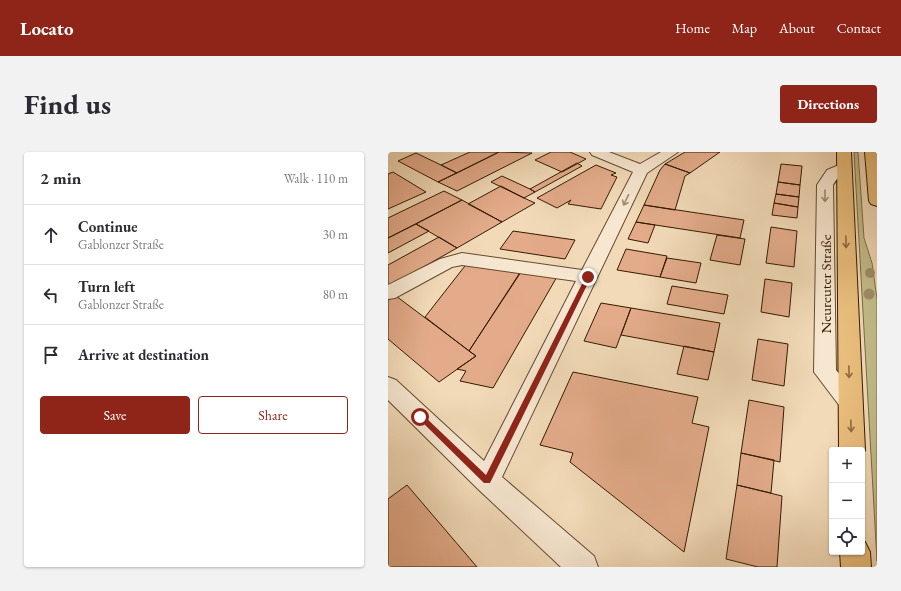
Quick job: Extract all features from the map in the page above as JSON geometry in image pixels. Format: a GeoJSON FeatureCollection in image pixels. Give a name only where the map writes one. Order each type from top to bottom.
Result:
{"type":"FeatureCollection","features":[{"type":"Feature","properties":{"kind":"main road"},"geometry":{"type":"LineString","coordinates":[[872,152],[875,166],[877,201]]}},
{"type":"Feature","properties":{"kind":"main road","name":"Neureuter Straße"},"geometry":{"type":"LineString","coordinates":[[842,157],[852,447]]}},
{"type":"Feature","properties":{"kind":"main road"},"geometry":{"type":"LineString","coordinates":[[855,555],[856,567]]}},
{"type":"Feature","properties":{"kind":"street"},"geometry":{"type":"LineString","coordinates":[[597,152],[641,170]]}},
{"type":"Feature","properties":{"kind":"street"},"geometry":{"type":"LineString","coordinates":[[487,481],[641,170],[671,152]]}},
{"type":"Feature","properties":{"kind":"street","name":"Neureuter Straße"},"geometry":{"type":"LineString","coordinates":[[842,157],[825,184],[825,372],[850,402]]}},
{"type":"Feature","properties":{"kind":"street"},"geometry":{"type":"LineString","coordinates":[[388,293],[446,263],[462,259],[588,277]]}},
{"type":"Feature","properties":{"kind":"street"},"geometry":{"type":"LineString","coordinates":[[388,386],[575,565]]}},
{"type":"Feature","properties":{"kind":"shaded area"},"geometry":{"type":"Polygon","coordinates":[[[854,152],[858,152],[864,238],[872,263],[877,299],[877,561],[854,152]]]}},
{"type":"Feature","properties":{"kind":"building"},"geometry":{"type":"Polygon","coordinates":[[[470,152],[499,152],[457,173],[441,165],[470,152]]]}},
{"type":"Feature","properties":{"kind":"building"},"geometry":{"type":"Polygon","coordinates":[[[499,152],[532,153],[457,191],[438,182],[499,152]]]}},
{"type":"Feature","properties":{"kind":"building"},"geometry":{"type":"Polygon","coordinates":[[[551,152],[570,152],[586,159],[562,172],[535,160],[551,152]]]}},
{"type":"Feature","properties":{"kind":"building"},"geometry":{"type":"Polygon","coordinates":[[[685,152],[720,152],[690,173],[665,164],[685,152]]]}},
{"type":"Feature","properties":{"kind":"building"},"geometry":{"type":"Polygon","coordinates":[[[416,153],[457,173],[438,182],[398,161],[416,153]]]}},
{"type":"Feature","properties":{"kind":"building"},"geometry":{"type":"Polygon","coordinates":[[[577,163],[582,166],[535,192],[530,189],[577,163]]]}},
{"type":"Feature","properties":{"kind":"building"},"geometry":{"type":"Polygon","coordinates":[[[665,164],[690,173],[685,176],[675,210],[644,205],[660,170],[665,164]]]}},
{"type":"Feature","properties":{"kind":"building"},"geometry":{"type":"Polygon","coordinates":[[[781,164],[802,166],[800,185],[778,182],[781,164]]]}},
{"type":"Feature","properties":{"kind":"building"},"geometry":{"type":"Polygon","coordinates":[[[596,165],[616,173],[611,175],[617,177],[601,209],[568,204],[571,200],[557,208],[537,198],[596,165]]]}},
{"type":"Feature","properties":{"kind":"building"},"geometry":{"type":"Polygon","coordinates":[[[393,172],[426,192],[388,209],[388,174],[393,172]]]}},
{"type":"Feature","properties":{"kind":"building"},"geometry":{"type":"Polygon","coordinates":[[[502,176],[535,192],[524,198],[491,182],[502,176]]]}},
{"type":"Feature","properties":{"kind":"building"},"geometry":{"type":"Polygon","coordinates":[[[778,182],[800,185],[799,197],[776,194],[778,182]]]}},
{"type":"Feature","properties":{"kind":"building"},"geometry":{"type":"Polygon","coordinates":[[[501,186],[535,203],[502,222],[468,204],[501,186]]]}},
{"type":"Feature","properties":{"kind":"building"},"geometry":{"type":"Polygon","coordinates":[[[444,191],[462,200],[388,238],[388,218],[444,191]]]}},
{"type":"Feature","properties":{"kind":"building"},"geometry":{"type":"Polygon","coordinates":[[[776,194],[799,197],[798,207],[774,203],[776,194]]]}},
{"type":"Feature","properties":{"kind":"building"},"geometry":{"type":"Polygon","coordinates":[[[462,200],[502,222],[457,248],[416,224],[462,200]]]}},
{"type":"Feature","properties":{"kind":"building"},"geometry":{"type":"Polygon","coordinates":[[[774,203],[798,207],[797,218],[772,215],[774,203]]]}},
{"type":"Feature","properties":{"kind":"building"},"geometry":{"type":"Polygon","coordinates":[[[644,205],[744,220],[740,238],[636,222],[644,205]]]}},
{"type":"Feature","properties":{"kind":"building"},"geometry":{"type":"Polygon","coordinates":[[[636,222],[655,225],[648,243],[628,239],[636,222]]]}},
{"type":"Feature","properties":{"kind":"building"},"geometry":{"type":"Polygon","coordinates":[[[416,224],[429,231],[388,253],[388,238],[416,224]]]}},
{"type":"Feature","properties":{"kind":"building"},"geometry":{"type":"Polygon","coordinates":[[[771,227],[797,231],[794,267],[766,263],[771,227]]]}},
{"type":"Feature","properties":{"kind":"building"},"geometry":{"type":"Polygon","coordinates":[[[513,231],[575,240],[565,259],[500,249],[513,231]]]}},
{"type":"Feature","properties":{"kind":"building"},"geometry":{"type":"Polygon","coordinates":[[[717,235],[745,239],[740,265],[710,260],[717,235]]]}},
{"type":"Feature","properties":{"kind":"building"},"geometry":{"type":"Polygon","coordinates":[[[439,237],[457,248],[388,287],[388,265],[439,237]]]}},
{"type":"Feature","properties":{"kind":"building"},"geometry":{"type":"Polygon","coordinates":[[[626,249],[667,256],[660,277],[617,270],[626,249]]]}},
{"type":"Feature","properties":{"kind":"building"},"geometry":{"type":"Polygon","coordinates":[[[667,258],[701,263],[696,283],[660,277],[667,258]]]}},
{"type":"Feature","properties":{"kind":"building"},"geometry":{"type":"Polygon","coordinates":[[[468,262],[521,271],[469,351],[425,317],[468,262]]]}},
{"type":"Feature","properties":{"kind":"building"},"geometry":{"type":"Polygon","coordinates":[[[523,269],[558,275],[493,388],[460,381],[466,371],[457,369],[476,356],[469,351],[523,269]]]}},
{"type":"Feature","properties":{"kind":"building"},"geometry":{"type":"Polygon","coordinates":[[[765,279],[792,283],[789,317],[761,312],[765,279]]]}},
{"type":"Feature","properties":{"kind":"building"},"geometry":{"type":"Polygon","coordinates":[[[672,286],[728,295],[724,314],[667,304],[672,286]]]}},
{"type":"Feature","properties":{"kind":"building"},"geometry":{"type":"Polygon","coordinates":[[[396,296],[476,356],[439,382],[388,339],[388,300],[396,296]]]}},
{"type":"Feature","properties":{"kind":"building"},"geometry":{"type":"Polygon","coordinates":[[[601,303],[631,308],[616,348],[584,341],[601,303]]]}},
{"type":"Feature","properties":{"kind":"building"},"geometry":{"type":"Polygon","coordinates":[[[631,308],[720,323],[714,352],[621,335],[631,308]]]}},
{"type":"Feature","properties":{"kind":"building"},"geometry":{"type":"Polygon","coordinates":[[[758,339],[788,344],[784,386],[752,380],[758,339]]]}},
{"type":"Feature","properties":{"kind":"building"},"geometry":{"type":"Polygon","coordinates":[[[684,346],[714,352],[708,380],[677,374],[684,346]]]}},
{"type":"Feature","properties":{"kind":"building"},"geometry":{"type":"Polygon","coordinates":[[[573,372],[698,397],[692,423],[709,427],[684,552],[570,462],[573,453],[540,445],[573,372]]]}},
{"type":"Feature","properties":{"kind":"building"},"geometry":{"type":"Polygon","coordinates":[[[749,400],[784,407],[780,462],[741,453],[749,400]]]}},
{"type":"Feature","properties":{"kind":"building"},"geometry":{"type":"Polygon","coordinates":[[[741,453],[774,460],[771,493],[737,485],[741,453]]]}},
{"type":"Feature","properties":{"kind":"building"},"geometry":{"type":"Polygon","coordinates":[[[407,485],[477,567],[388,567],[388,499],[407,485]]]}},
{"type":"Feature","properties":{"kind":"building"},"geometry":{"type":"Polygon","coordinates":[[[737,485],[782,496],[777,567],[758,567],[726,559],[737,485]]]}},
{"type":"Feature","properties":{"kind":"route"},"geometry":{"type":"LineString","coordinates":[[420,417],[487,481],[588,277]]}}]}
